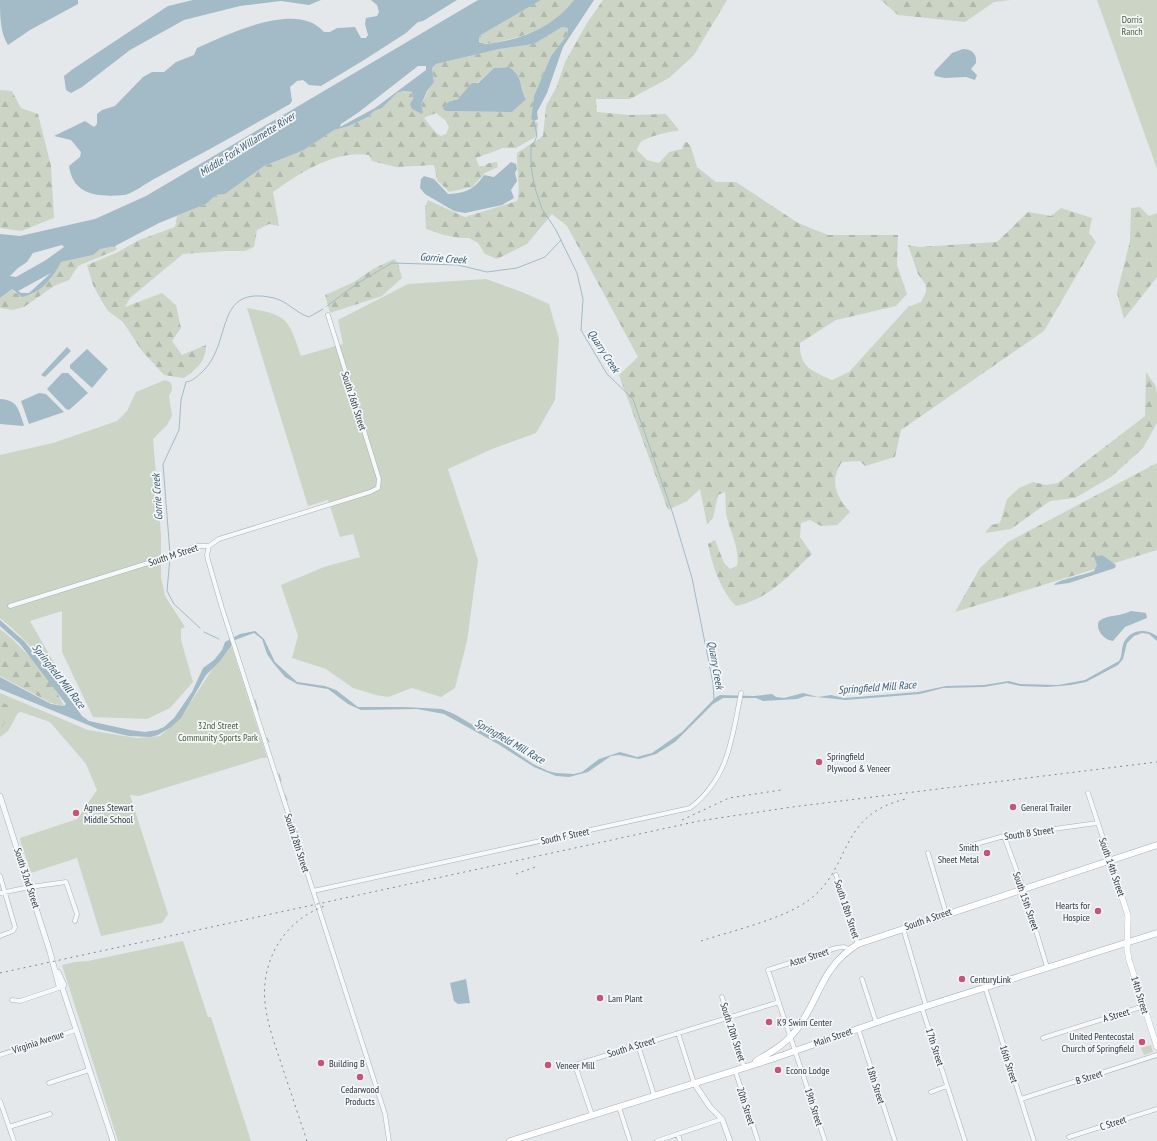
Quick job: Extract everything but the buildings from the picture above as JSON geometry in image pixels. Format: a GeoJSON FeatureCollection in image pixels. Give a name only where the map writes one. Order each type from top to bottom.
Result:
{"type":"FeatureCollection","features":[{"type":"Feature","properties":{"kind":"main road","name":"South A Street"},"geometry":{"type":"LineString","coordinates":[[747,1066],[775,1050],[791,1036],[804,1019],[826,974],[833,964],[849,949],[858,944],[946,913],[1157,845]]}},
{"type":"Feature","properties":{"kind":"main road","name":"South 14th Street"},"geometry":{"type":"LineString","coordinates":[[1110,860],[1128,916],[1127,943]]}},
{"type":"Feature","properties":{"kind":"main road","name":"Main Street"},"geometry":{"type":"LineString","coordinates":[[510,1141],[735,1070],[985,987],[1157,934]]}},
{"type":"Feature","properties":{"kind":"main road","name":"14th Street"},"geometry":{"type":"LineString","coordinates":[[1127,943],[1129,960],[1157,1047]]}},
{"type":"Feature","properties":{"kind":"street","name":"South 26th Street"},"geometry":{"type":"LineString","coordinates":[[328,315],[379,479],[378,488]]}},
{"type":"Feature","properties":{"kind":"street","name":"South M Street"},"geometry":{"type":"LineString","coordinates":[[10,606],[177,554],[196,546],[209,546],[219,539],[370,492],[378,488]]}},
{"type":"Feature","properties":{"kind":"street","name":"South 28th Street"},"geometry":{"type":"LineString","coordinates":[[209,546],[207,555],[208,560],[234,648],[385,1114],[389,1141]]}},
{"type":"Feature","properties":{"kind":"street","name":"South F Street"},"geometry":{"type":"LineString","coordinates":[[313,891],[690,808],[706,793],[726,761],[730,749],[741,693]]}},
{"type":"Feature","properties":{"kind":"street","name":"South 14th Street"},"geometry":{"type":"LineString","coordinates":[[1088,793],[1110,860]]}},
{"type":"Feature","properties":{"kind":"street","name":"South 32nd Street"},"geometry":{"type":"LineString","coordinates":[[0,796],[53,961],[64,985],[62,987],[113,1141]]}},
{"type":"Feature","properties":{"kind":"street","name":"South B Street"},"geometry":{"type":"LineString","coordinates":[[962,848],[1004,836],[1097,824]]}},
{"type":"Feature","properties":{"kind":"street","name":"South 15th Street"},"geometry":{"type":"LineString","coordinates":[[1004,836],[1023,888],[1048,967]]}},
{"type":"Feature","properties":{"kind":"street"},"geometry":{"type":"LineString","coordinates":[[928,853],[946,913]]}},
{"type":"Feature","properties":{"kind":"street","name":"South 18th Street"},"geometry":{"type":"LineString","coordinates":[[836,875],[858,944]]}},
{"type":"Feature","properties":{"kind":"street"},"geometry":{"type":"LineString","coordinates":[[0,876],[14,923],[13,931],[0,936]]}},
{"type":"Feature","properties":{"kind":"street"},"geometry":{"type":"LineString","coordinates":[[0,893],[66,882],[77,914],[75,921]]}},
{"type":"Feature","properties":{"kind":"street","name":"17th Street"},"geometry":{"type":"LineString","coordinates":[[903,928],[924,1007],[965,1141]]}},
{"type":"Feature","properties":{"kind":"street","name":"Aster Street"},"geometry":{"type":"LineString","coordinates":[[768,970],[836,948],[844,947],[849,949]]}},
{"type":"Feature","properties":{"kind":"street","name":"19th Street"},"geometry":{"type":"LineString","coordinates":[[768,970],[826,1141]]}},
{"type":"Feature","properties":{"kind":"street"},"geometry":{"type":"LineString","coordinates":[[862,979],[876,1022]]}},
{"type":"Feature","properties":{"kind":"street"},"geometry":{"type":"LineString","coordinates":[[12,1000],[20,1001],[62,987]]}},
{"type":"Feature","properties":{"kind":"street","name":"16th Street"},"geometry":{"type":"LineString","coordinates":[[985,987],[1034,1141]]}},
{"type":"Feature","properties":{"kind":"street","name":"South 20th Street"},"geometry":{"type":"LineString","coordinates":[[722,997],[747,1066]]}},
{"type":"Feature","properties":{"kind":"street","name":"South A Street"},"geometry":{"type":"LineString","coordinates":[[592,1115],[575,1065],[779,1002]]}},
{"type":"Feature","properties":{"kind":"street","name":"A Street"},"geometry":{"type":"LineString","coordinates":[[1043,1038],[1144,1006]]}},
{"type":"Feature","properties":{"kind":"street","name":"18th Street"},"geometry":{"type":"LineString","coordinates":[[858,1028],[895,1141]]}},
{"type":"Feature","properties":{"kind":"street","name":"Virginia Avenue"},"geometry":{"type":"LineString","coordinates":[[0,1055],[76,1030]]}},
{"type":"Feature","properties":{"kind":"street"},"geometry":{"type":"LineString","coordinates":[[678,1033],[694,1083],[722,1120],[730,1141]]}},
{"type":"Feature","properties":{"kind":"street"},"geometry":{"type":"LineString","coordinates":[[638,1045],[654,1095]]}},
{"type":"Feature","properties":{"kind":"street","name":"B Street"},"geometry":{"type":"LineString","coordinates":[[1021,1099],[1157,1055]]}},
{"type":"Feature","properties":{"kind":"street"},"geometry":{"type":"LineString","coordinates":[[49,1083],[89,1070]]}},
{"type":"Feature","properties":{"kind":"street","name":"20th Street"},"geometry":{"type":"LineString","coordinates":[[735,1070],[758,1141]]}},
{"type":"Feature","properties":{"kind":"street"},"geometry":{"type":"LineString","coordinates":[[931,1092],[947,1086]]}},
{"type":"Feature","properties":{"kind":"street"},"geometry":{"type":"LineString","coordinates":[[0,1101],[14,1141]]}},
{"type":"Feature","properties":{"kind":"street"},"geometry":{"type":"LineString","coordinates":[[619,1107],[630,1141]]}},
{"type":"Feature","properties":{"kind":"street","name":"C Street"},"geometry":{"type":"LineString","coordinates":[[1069,1137],[1157,1109]]}},
{"type":"Feature","properties":{"kind":"street"},"geometry":{"type":"LineString","coordinates":[[9,1127],[50,1114]]}},
{"type":"Feature","properties":{"kind":"street"},"geometry":{"type":"LineString","coordinates":[[657,1141],[722,1120]]}},
{"type":"Feature","properties":{"kind":"street"},"geometry":{"type":"LineString","coordinates":[[678,1134],[680,1141]]}},
{"type":"Feature","properties":{"kind":"green space"},"geometry":{"type":"Polygon","coordinates":[[[541,0],[574,0],[559,16],[533,32],[493,43],[484,43],[478,40],[479,36],[541,0]]]}},
{"type":"Feature","properties":{"kind":"green space"},"geometry":{"type":"Polygon","coordinates":[[[603,0],[727,0],[694,55],[669,78],[630,99],[596,99],[597,112],[629,115],[666,114],[679,130],[653,136],[641,142],[637,150],[647,160],[659,163],[669,152],[682,149],[684,143],[687,142],[691,147],[697,167],[716,182],[736,182],[798,223],[828,235],[898,235],[897,265],[907,294],[896,306],[836,320],[800,343],[800,351],[804,363],[813,371],[825,377],[832,380],[849,372],[908,307],[921,302],[926,292],[926,285],[918,274],[908,245],[919,247],[997,242],[1028,212],[1051,216],[1061,208],[1092,218],[1089,233],[1096,242],[1044,331],[901,430],[895,457],[865,466],[860,461],[842,462],[838,469],[835,482],[841,500],[850,512],[837,525],[821,526],[810,520],[801,523],[800,537],[812,554],[777,586],[748,603],[736,606],[726,593],[718,577],[708,544],[715,540],[724,563],[730,569],[737,566],[738,560],[735,542],[726,515],[725,492],[718,495],[713,518],[707,524],[700,489],[687,501],[668,510],[619,375],[638,357],[567,226],[552,214],[527,244],[497,259],[485,254],[478,243],[469,238],[444,235],[426,229],[425,207],[428,200],[465,217],[517,201],[519,192],[517,153],[543,136],[546,106],[557,86],[565,62],[587,23],[603,0]]]}},
{"type":"Feature","properties":{"kind":"green space"},"geometry":{"type":"Polygon","coordinates":[[[881,0],[1011,0],[994,2],[965,22],[898,15],[881,0]]]}},
{"type":"Feature","properties":{"kind":"green space","name":"Dorris Ranch"},"geometry":{"type":"Polygon","coordinates":[[[1097,0],[1157,0],[1157,169],[1097,0]]]}},
{"type":"Feature","properties":{"kind":"green space"},"geometry":{"type":"Polygon","coordinates":[[[562,27],[568,28],[567,35],[551,56],[534,96],[531,119],[538,123],[537,136],[516,148],[503,148],[476,158],[479,166],[497,162],[498,167],[485,173],[472,187],[449,192],[437,180],[434,165],[396,167],[372,161],[369,155],[356,154],[330,160],[318,164],[273,192],[279,226],[269,224],[257,230],[254,247],[245,251],[183,254],[130,298],[125,307],[162,293],[176,305],[181,328],[172,341],[182,355],[206,345],[206,351],[200,364],[184,378],[164,375],[142,351],[123,322],[108,311],[100,298],[93,285],[87,265],[118,252],[139,240],[175,227],[177,216],[206,204],[216,195],[225,194],[264,166],[304,150],[334,130],[349,126],[368,117],[374,111],[382,108],[397,93],[403,91],[412,93],[413,100],[423,112],[421,105],[434,79],[432,68],[436,64],[499,49],[534,44],[562,27]],[[509,67],[494,68],[457,100],[451,100],[446,111],[512,112],[526,98],[517,74],[509,67]],[[436,113],[424,118],[436,133],[441,136],[446,134],[449,127],[445,120],[436,113]]]}},
{"type":"Feature","properties":{"kind":"green space"},"geometry":{"type":"Polygon","coordinates":[[[0,90],[12,91],[21,108],[38,114],[51,166],[54,218],[21,231],[0,228],[0,90]]]}},
{"type":"Feature","properties":{"kind":"green space"},"geometry":{"type":"Polygon","coordinates":[[[1140,207],[1149,216],[1157,213],[1157,277],[1124,319],[1117,293],[1130,241],[1131,208],[1140,207]]]}},
{"type":"Feature","properties":{"kind":"green space"},"geometry":{"type":"Polygon","coordinates":[[[115,246],[117,249],[114,251],[78,266],[69,280],[54,286],[24,307],[13,310],[0,308],[0,298],[12,289],[15,293],[31,295],[51,279],[61,262],[93,255],[100,249],[115,246]]]}},
{"type":"Feature","properties":{"kind":"green space"},"geometry":{"type":"Polygon","coordinates":[[[394,259],[398,263],[402,278],[382,296],[330,313],[325,295],[354,282],[373,269],[394,259]]]}},
{"type":"Feature","properties":{"kind":"green space"},"geometry":{"type":"Polygon","coordinates":[[[486,279],[549,304],[559,339],[555,400],[536,433],[492,449],[448,469],[478,560],[467,641],[455,688],[441,697],[412,688],[388,697],[376,695],[353,688],[326,669],[292,658],[298,636],[281,585],[324,567],[360,557],[353,534],[340,537],[328,500],[308,506],[247,308],[271,313],[284,320],[293,333],[301,356],[343,344],[338,320],[408,284],[486,279]]]}},
{"type":"Feature","properties":{"kind":"green space"},"geometry":{"type":"Polygon","coordinates":[[[1146,372],[1155,385],[1157,393],[1157,423],[1143,448],[1111,477],[1075,498],[1050,501],[1011,529],[985,533],[991,525],[1000,523],[1007,499],[1019,488],[1033,482],[1046,485],[1058,483],[1145,416],[1146,372]]]}},
{"type":"Feature","properties":{"kind":"green space"},"geometry":{"type":"Polygon","coordinates":[[[165,380],[170,382],[172,386],[169,396],[172,416],[167,425],[153,439],[161,535],[161,577],[165,596],[185,627],[181,629],[181,640],[193,682],[170,708],[147,719],[93,717],[62,652],[62,611],[30,621],[69,689],[66,691],[36,652],[0,618],[0,455],[53,443],[117,421],[127,411],[136,392],[165,380]]]}},
{"type":"Feature","properties":{"kind":"green space"},"geometry":{"type":"Polygon","coordinates":[[[1157,463],[1157,550],[955,612],[980,568],[1008,542],[1157,463]]]}},
{"type":"Feature","properties":{"kind":"green space"},"geometry":{"type":"Polygon","coordinates":[[[0,629],[27,653],[53,686],[64,706],[51,703],[0,676],[0,629]]]}},
{"type":"Feature","properties":{"kind":"green space","name":"32nd Street Community Sports Park"},"geometry":{"type":"Polygon","coordinates":[[[230,642],[267,758],[262,758],[139,796],[130,795],[168,914],[162,923],[101,936],[77,858],[31,873],[20,840],[20,838],[77,819],[97,790],[86,764],[50,722],[21,712],[18,713],[8,731],[0,737],[0,693],[88,730],[137,738],[160,736],[181,717],[230,642]]]}},
{"type":"Feature","properties":{"kind":"green space"},"geometry":{"type":"Polygon","coordinates":[[[0,701],[9,706],[10,714],[0,730],[0,722],[4,713],[0,701]]]}},
{"type":"Feature","properties":{"kind":"green space"},"geometry":{"type":"Polygon","coordinates":[[[183,941],[208,1017],[211,1017],[251,1141],[118,1141],[62,965],[183,941]]]}},
{"type":"Feature","properties":{"kind":"green space"},"geometry":{"type":"Polygon","coordinates":[[[1151,1045],[1153,1052],[1144,1055],[1141,1048],[1151,1045]]]}},
{"type":"Feature","properties":{"kind":"water"},"geometry":{"type":"Polygon","coordinates":[[[0,0],[78,0],[78,4],[30,30],[8,45],[3,35],[0,18],[0,0]]]}},
{"type":"Feature","properties":{"kind":"water"},"geometry":{"type":"Polygon","coordinates":[[[193,0],[321,0],[309,5],[281,1],[240,6],[184,20],[130,50],[82,87],[71,93],[66,90],[64,76],[73,69],[168,6],[193,0]]]}},
{"type":"Feature","properties":{"kind":"water"},"geometry":{"type":"Polygon","coordinates":[[[371,0],[457,0],[423,21],[418,22],[406,33],[321,86],[309,85],[303,80],[297,81],[290,87],[292,101],[290,104],[131,192],[124,195],[97,195],[82,189],[71,176],[69,166],[80,157],[81,152],[71,140],[54,136],[85,121],[94,127],[97,124],[97,114],[102,110],[115,106],[143,77],[152,72],[164,72],[176,62],[194,55],[197,48],[227,35],[244,28],[280,19],[297,19],[312,23],[324,32],[330,32],[337,28],[355,27],[361,38],[366,38],[368,35],[365,24],[366,18],[377,16],[379,12],[377,5],[371,0]]]}},
{"type":"Feature","properties":{"kind":"water","name":"Middle Fork Willamette River"},"geometry":{"type":"Polygon","coordinates":[[[478,0],[541,0],[479,36],[479,42],[486,44],[523,36],[535,31],[556,18],[574,0],[594,0],[563,47],[547,93],[537,112],[538,119],[534,121],[531,119],[534,96],[551,56],[567,35],[568,28],[562,27],[534,44],[499,49],[436,64],[432,68],[434,82],[427,91],[421,105],[423,112],[422,114],[412,109],[410,104],[413,99],[412,92],[403,91],[397,93],[382,108],[374,111],[368,117],[349,126],[334,130],[304,150],[264,166],[225,194],[216,195],[206,204],[159,223],[115,246],[100,249],[93,255],[61,262],[46,284],[29,295],[22,297],[12,289],[0,298],[0,234],[20,236],[95,219],[146,196],[478,0]],[[418,66],[359,112],[341,124],[340,127],[375,108],[426,70],[426,66],[418,66]],[[62,245],[33,253],[27,262],[10,276],[16,277],[46,260],[64,247],[62,245]],[[51,273],[18,291],[21,293],[29,293],[51,273]]]}},
{"type":"Feature","properties":{"kind":"water"},"geometry":{"type":"Polygon","coordinates":[[[963,49],[971,51],[976,57],[976,63],[971,69],[977,75],[975,80],[966,77],[945,78],[935,76],[935,71],[952,53],[963,49]]]}},
{"type":"Feature","properties":{"kind":"water"},"geometry":{"type":"Polygon","coordinates":[[[509,67],[517,74],[526,99],[512,112],[446,111],[443,109],[452,100],[457,100],[472,83],[478,83],[494,68],[509,67]]]}},
{"type":"Feature","properties":{"kind":"water"},"geometry":{"type":"Polygon","coordinates":[[[511,162],[516,164],[517,169],[515,173],[517,181],[511,190],[514,198],[502,205],[465,213],[454,211],[425,194],[420,188],[421,179],[424,176],[434,179],[448,194],[464,192],[477,184],[484,175],[494,177],[511,162]]]}},
{"type":"Feature","properties":{"kind":"water"},"geometry":{"type":"Polygon","coordinates":[[[67,347],[71,351],[45,377],[41,375],[67,347]]]}},
{"type":"Feature","properties":{"kind":"water"},"geometry":{"type":"Polygon","coordinates":[[[87,349],[108,369],[92,388],[70,368],[70,365],[87,349]]]}},
{"type":"Feature","properties":{"kind":"water"},"geometry":{"type":"Polygon","coordinates":[[[62,373],[68,373],[88,393],[69,410],[66,409],[47,389],[62,373]]]}},
{"type":"Feature","properties":{"kind":"water"},"geometry":{"type":"Polygon","coordinates":[[[39,393],[46,394],[64,412],[29,424],[21,401],[39,393]]]}},
{"type":"Feature","properties":{"kind":"water"},"geometry":{"type":"Polygon","coordinates":[[[0,399],[14,403],[19,410],[24,425],[23,426],[0,424],[0,399]]]}},
{"type":"Feature","properties":{"kind":"water"},"geometry":{"type":"Polygon","coordinates":[[[1102,555],[1116,565],[1115,568],[1069,583],[1054,585],[1060,581],[1094,571],[1097,565],[1094,557],[1102,555]]]}},
{"type":"Feature","properties":{"kind":"water"},"geometry":{"type":"Polygon","coordinates":[[[1131,611],[1146,613],[1147,618],[1125,627],[1113,641],[1106,639],[1101,634],[1098,627],[1099,621],[1107,617],[1131,611]]]}},
{"type":"Feature","properties":{"kind":"water"},"geometry":{"type":"Polygon","coordinates":[[[0,620],[24,641],[60,685],[82,716],[89,721],[145,732],[164,727],[174,718],[192,692],[203,668],[214,660],[222,650],[225,642],[240,634],[255,631],[264,639],[275,662],[297,682],[325,686],[336,690],[358,707],[442,709],[454,714],[494,737],[533,764],[556,773],[574,774],[582,772],[599,759],[620,752],[637,757],[652,753],[682,732],[715,698],[720,695],[754,696],[772,694],[776,697],[784,698],[803,693],[818,697],[831,695],[844,698],[918,692],[946,686],[984,685],[1009,681],[1020,684],[1058,685],[1085,680],[1119,661],[1124,642],[1131,634],[1135,632],[1144,631],[1153,633],[1157,636],[1157,641],[1149,634],[1142,633],[1134,636],[1127,643],[1123,659],[1118,665],[1086,682],[1071,685],[1047,687],[1020,686],[1007,683],[984,687],[943,688],[920,694],[846,700],[806,696],[797,699],[763,701],[756,698],[723,698],[713,704],[675,742],[656,754],[639,759],[619,755],[611,756],[588,772],[569,777],[556,776],[534,767],[498,744],[444,714],[417,709],[361,710],[348,704],[328,689],[297,684],[285,677],[274,664],[267,654],[262,639],[254,633],[235,640],[220,661],[206,675],[181,718],[171,727],[158,735],[150,737],[129,736],[98,729],[0,689],[0,677],[51,704],[64,706],[66,704],[20,644],[0,626],[0,620]]]}},
{"type":"Feature","properties":{"kind":"water"},"geometry":{"type":"Polygon","coordinates":[[[466,979],[470,1003],[458,1004],[454,1001],[450,983],[466,979]]]}},
{"type":"Feature","properties":{"kind":"waterway","name":"Quarry Creek"},"geometry":{"type":"LineString","coordinates":[[534,121],[537,136],[531,149],[531,166],[535,188],[542,209],[556,230],[577,273],[583,299],[581,330],[607,374],[633,399],[673,514],[692,578],[713,683],[714,699]]}},
{"type":"Feature","properties":{"kind":"waterway","name":"Gorrie Creek"},"geometry":{"type":"LineString","coordinates":[[327,306],[358,283],[392,263],[458,265],[487,272],[517,268],[545,257],[561,240]]}},
{"type":"Feature","properties":{"kind":"waterway","name":"Gorrie Creek"},"geometry":{"type":"LineString","coordinates":[[170,554],[163,464],[179,430],[181,400],[186,382],[191,381],[201,373],[211,361],[218,347],[232,308],[241,300],[254,296],[274,298],[309,317],[323,309]]}},
{"type":"Feature","properties":{"kind":"waterway","name":"Gorrie Creek"},"geometry":{"type":"LineString","coordinates":[[170,557],[167,591],[174,604],[200,628]]}},
{"type":"Feature","properties":{"kind":"waterway"},"geometry":{"type":"LineString","coordinates":[[204,632],[219,639]]}},
{"type":"Feature","properties":{"kind":"waterway"},"geometry":{"type":"LineString","coordinates":[[255,700],[258,710]]}},
{"type":"Feature","properties":{"kind":"waterway"},"geometry":{"type":"LineString","coordinates":[[267,738],[269,742]]}},
{"type":"Feature","properties":{"kind":"waterway"},"geometry":{"type":"LineString","coordinates":[[279,774],[281,781]]}},
{"type":"Feature","properties":{"kind":"waterway"},"geometry":{"type":"LineString","coordinates":[[285,795],[287,800]]}},
{"type":"Feature","properties":{"kind":"waterway"},"geometry":{"type":"LineString","coordinates":[[290,811],[292,815]]}},
{"type":"Feature","properties":{"kind":"waterway"},"geometry":{"type":"LineString","coordinates":[[295,826],[298,834]]}},
{"type":"Feature","properties":{"kind":"waterway"},"geometry":{"type":"LineString","coordinates":[[300,843],[305,856]]}},
{"type":"Feature","properties":{"kind":"railway"},"geometry":{"type":"LineString","coordinates":[[0,973],[699,821],[792,807],[1157,762]]}},
{"type":"Feature","properties":{"kind":"railway"},"geometry":{"type":"LineString","coordinates":[[682,820],[729,798],[781,790]]}},
{"type":"Feature","properties":{"kind":"railway"},"geometry":{"type":"LineString","coordinates":[[701,941],[772,919],[798,907],[809,900],[823,887],[833,873],[848,843],[857,829],[868,817],[884,807],[906,799]]}},
{"type":"Feature","properties":{"kind":"railway"},"geometry":{"type":"LineString","coordinates":[[516,874],[538,866]]}},
{"type":"Feature","properties":{"kind":"railway"},"geometry":{"type":"LineString","coordinates":[[307,1141],[271,1032],[267,1017],[264,993],[270,961],[276,947],[285,934],[297,922],[310,913],[325,906]]}},
{"type":"Feature","properties":{"kind":"place","name":"Springfield Plywood & Veneer"},"geometry":{"type":"Point","coordinates":[819,762]}},
{"type":"Feature","properties":{"kind":"place","name":"General Trailer"},"geometry":{"type":"Point","coordinates":[1013,807]}},
{"type":"Feature","properties":{"kind":"place","name":"Agnes Stewart Middle School"},"geometry":{"type":"Point","coordinates":[76,813]}},
{"type":"Feature","properties":{"kind":"place","name":"Smith Sheet Metal"},"geometry":{"type":"Point","coordinates":[987,853]}},
{"type":"Feature","properties":{"kind":"place","name":"Hearts for Hospice"},"geometry":{"type":"Point","coordinates":[1098,911]}},
{"type":"Feature","properties":{"kind":"place","name":"CenturyLink"},"geometry":{"type":"Point","coordinates":[962,979]}},
{"type":"Feature","properties":{"kind":"place","name":"Lam Plant"},"geometry":{"type":"Point","coordinates":[600,998]}},
{"type":"Feature","properties":{"kind":"place","name":"K9 Swim Center"},"geometry":{"type":"Point","coordinates":[769,1022]}},
{"type":"Feature","properties":{"kind":"place","name":"United Pentecostal Church of Springfield"},"geometry":{"type":"Point","coordinates":[1142,1042]}},
{"type":"Feature","properties":{"kind":"place","name":"Building B"},"geometry":{"type":"Point","coordinates":[321,1063]}},
{"type":"Feature","properties":{"kind":"place","name":"Veneer Mill"},"geometry":{"type":"Point","coordinates":[548,1065]}},
{"type":"Feature","properties":{"kind":"place","name":"Econo Lodge"},"geometry":{"type":"Point","coordinates":[778,1070]}},
{"type":"Feature","properties":{"kind":"place","name":"Cedarwood Products"},"geometry":{"type":"Point","coordinates":[360,1077]}},
{"type":"Feature","properties":{"kind":"water label","name":"Springfield Mill Race"},"geometry":{"type":"Point","coordinates":[59,676]}},
{"type":"Feature","properties":{"kind":"water label","name":"Springfield Mill Race"},"geometry":{"type":"Point","coordinates":[877,687]}},
{"type":"Feature","properties":{"kind":"water label","name":"Springfield Mill Race"},"geometry":{"type":"Point","coordinates":[510,741]}}]}
